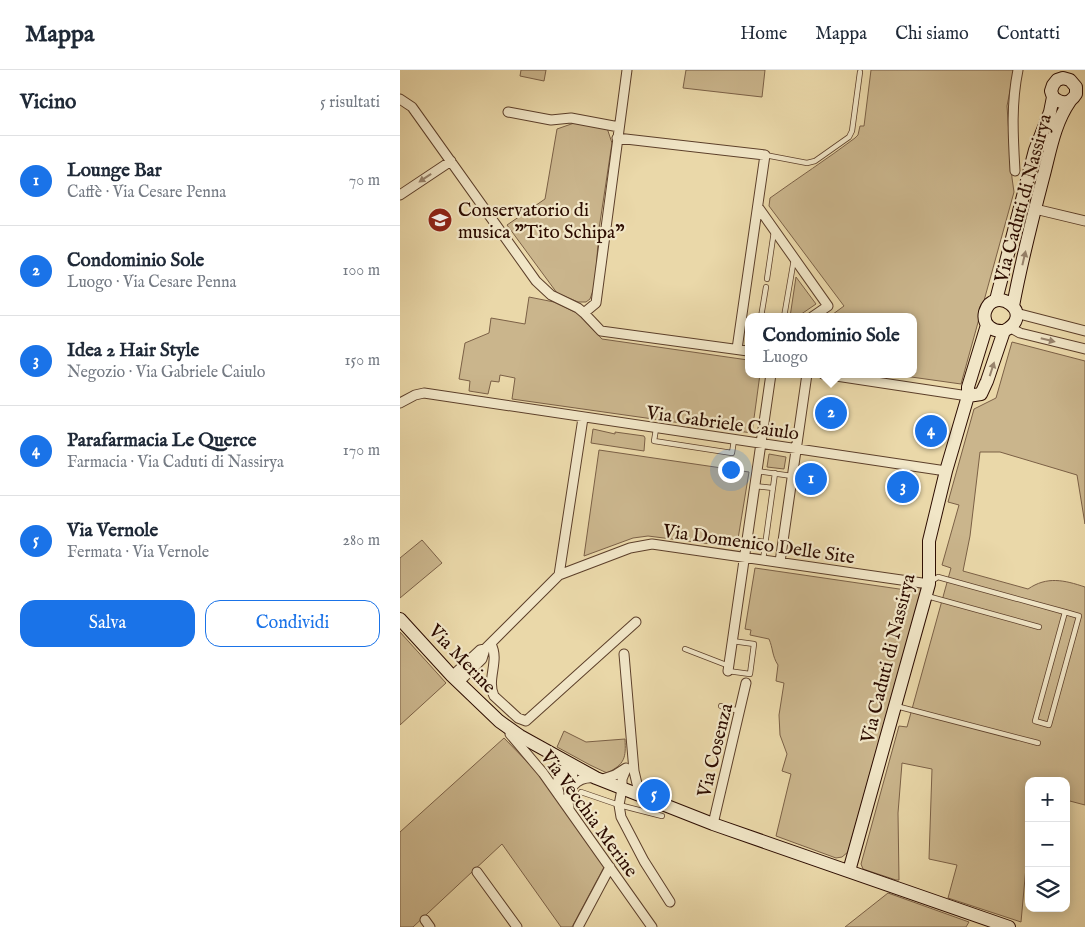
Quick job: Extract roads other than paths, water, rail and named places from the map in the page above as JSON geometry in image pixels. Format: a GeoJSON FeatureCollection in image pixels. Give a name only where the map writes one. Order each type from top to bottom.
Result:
{"type":"FeatureCollection","features":[{"type":"Feature","properties":{"kind":"street"},"geometry":{"type":"LineString","coordinates":[[584,314],[596,303],[617,138],[628,70]]}},
{"type":"Feature","properties":{"kind":"street"},"geometry":{"type":"LineString","coordinates":[[1015,171],[1012,116],[1014,88],[1018,70]]}},
{"type":"Feature","properties":{"kind":"street","name":"Via Caduti di Nassirya"},"geometry":{"type":"LineString","coordinates":[[996,300],[1035,150],[1050,112],[1054,70]]}},
{"type":"Feature","properties":{"kind":"street"},"geometry":{"type":"LineString","coordinates":[[1073,70],[1077,95]]}},
{"type":"Feature","properties":{"kind":"street"},"geometry":{"type":"LineString","coordinates":[[1063,78],[1070,80],[1077,95],[1064,103],[1058,102],[1053,91],[1057,80],[1063,78]]}},
{"type":"Feature","properties":{"kind":"street","name":"Via Caduti di Nassirya"},"geometry":{"type":"LineString","coordinates":[[968,396],[981,394],[1008,330],[1016,321],[1015,310],[1035,209],[1056,128],[1062,112],[1077,95]]}},
{"type":"Feature","properties":{"kind":"street"},"geometry":{"type":"LineString","coordinates":[[400,99],[412,107],[536,281],[551,295],[578,308],[601,331],[745,350]]}},
{"type":"Feature","properties":{"kind":"street"},"geometry":{"type":"LineString","coordinates":[[508,112],[551,120],[571,118],[619,126]]}},
{"type":"Feature","properties":{"kind":"street"},"geometry":{"type":"LineString","coordinates":[[617,138],[765,155],[746,313]]}},
{"type":"Feature","properties":{"kind":"street"},"geometry":{"type":"LineString","coordinates":[[400,195],[451,161]]}},
{"type":"Feature","properties":{"kind":"street"},"geometry":{"type":"LineString","coordinates":[[758,207],[828,306],[818,313]]}},
{"type":"Feature","properties":{"kind":"street"},"geometry":{"type":"LineString","coordinates":[[1035,209],[1085,221]]}},
{"type":"Feature","properties":{"kind":"street","name":"Via Caduti di Nassirya"},"geometry":{"type":"LineString","coordinates":[[849,871],[927,589],[929,541],[946,471],[968,396],[968,387],[987,325],[984,315],[988,306],[996,300],[1006,300],[1015,310]]}},
{"type":"Feature","properties":{"kind":"street"},"geometry":{"type":"LineString","coordinates":[[1015,310],[1085,330]]}},
{"type":"Feature","properties":{"kind":"street"},"geometry":{"type":"LineString","coordinates":[[737,349],[745,322]]}},
{"type":"Feature","properties":{"kind":"street"},"geometry":{"type":"LineString","coordinates":[[987,325],[992,329],[1008,330],[1085,349]]}},
{"type":"Feature","properties":{"kind":"street"},"geometry":{"type":"LineString","coordinates":[[728,669],[770,378]]}},
{"type":"Feature","properties":{"kind":"street"},"geometry":{"type":"LineString","coordinates":[[780,562],[806,378]]}},
{"type":"Feature","properties":{"kind":"street"},"geometry":{"type":"LineString","coordinates":[[873,378],[968,396]]}},
{"type":"Feature","properties":{"kind":"street","name":"Via Gabriele Caiulo"},"geometry":{"type":"LineString","coordinates":[[400,403],[415,395],[424,393],[946,471]]}},
{"type":"Feature","properties":{"kind":"street"},"geometry":{"type":"LineString","coordinates":[[456,679],[480,650],[488,646],[559,575],[583,418]]}},
{"type":"Feature","properties":{"kind":"street","name":"Via Domenico Delle Site"},"geometry":{"type":"LineString","coordinates":[[559,575],[630,548],[652,544],[780,562],[927,589]]}},
{"type":"Feature","properties":{"kind":"street","name":"Via Merine"},"geometry":{"type":"LineString","coordinates":[[400,619],[477,704],[520,736],[598,779],[713,824],[1008,927]]}},
{"type":"Feature","properties":{"kind":"street"},"geometry":{"type":"LineString","coordinates":[[488,646],[495,655],[491,686],[494,696],[518,718],[526,721],[636,622]]}},
{"type":"Feature","properties":{"kind":"street"},"geometry":{"type":"LineString","coordinates":[[456,679],[482,659],[488,646]]}},
{"type":"Feature","properties":{"kind":"street"},"geometry":{"type":"LineString","coordinates":[[624,654],[632,757],[630,770],[645,798]]}},
{"type":"Feature","properties":{"kind":"street"},"geometry":{"type":"LineString","coordinates":[[482,659],[489,668],[492,679]]}},
{"type":"Feature","properties":{"kind":"street","name":"Via Cosenza"},"geometry":{"type":"LineString","coordinates":[[713,824],[746,683]]}},
{"type":"Feature","properties":{"kind":"street","name":"Via Vecchia Merine"},"geometry":{"type":"LineString","coordinates":[[499,721],[538,767],[652,927]]}},
{"type":"Feature","properties":{"kind":"street"},"geometry":{"type":"LineString","coordinates":[[561,800],[557,783],[558,776],[570,764],[573,769],[568,800],[571,813]]}},
{"type":"Feature","properties":{"kind":"street"},"geometry":{"type":"LineString","coordinates":[[571,786],[583,778],[598,779],[630,770]]}},
{"type":"Feature","properties":{"kind":"street"},"geometry":{"type":"LineString","coordinates":[[630,770],[622,779],[619,805],[622,817],[644,861],[670,902]]}},
{"type":"Feature","properties":{"kind":"street"},"geometry":{"type":"LineString","coordinates":[[580,926],[610,867]]}},
{"type":"Feature","properties":{"kind":"street"},"geometry":{"type":"LineString","coordinates":[[477,872],[517,927]]}},
{"type":"Feature","properties":{"kind":"lane"},"geometry":{"type":"LineString","coordinates":[[765,155],[807,163],[816,161],[849,137],[852,131],[860,72]]}},
{"type":"Feature","properties":{"kind":"lane"},"geometry":{"type":"LineString","coordinates":[[766,279],[774,230]]}},
{"type":"Feature","properties":{"kind":"lane"},"geometry":{"type":"LineString","coordinates":[[785,313],[794,258]]}},
{"type":"Feature","properties":{"kind":"lane"},"geometry":{"type":"LineString","coordinates":[[762,313],[766,287]]}},
{"type":"Feature","properties":{"kind":"lane"},"geometry":{"type":"LineString","coordinates":[[656,429],[654,441],[673,444],[732,452],[734,440]]}},
{"type":"Feature","properties":{"kind":"lane"},"geometry":{"type":"LineString","coordinates":[[756,471],[793,476]]}},
{"type":"Feature","properties":{"kind":"lane"},"geometry":{"type":"LineString","coordinates":[[762,560],[775,473]]}},
{"type":"Feature","properties":{"kind":"lane"},"geometry":{"type":"LineString","coordinates":[[754,486],[772,488]]}},
{"type":"Feature","properties":{"kind":"lane"},"geometry":{"type":"LineString","coordinates":[[746,540],[765,542]]}},
{"type":"Feature","properties":{"kind":"lane"},"geometry":{"type":"LineString","coordinates":[[1039,627],[927,589],[938,577],[1065,612],[1079,616],[1049,725],[1035,721],[1065,612]]}},
{"type":"Feature","properties":{"kind":"lane"},"geometry":{"type":"LineString","coordinates":[[685,649],[728,669],[750,674],[754,644],[732,641]]}},
{"type":"Feature","properties":{"kind":"lane"},"geometry":{"type":"LineString","coordinates":[[721,706],[740,711]]}},
{"type":"Feature","properties":{"kind":"lane"},"geometry":{"type":"LineString","coordinates":[[895,706],[1038,744]]}},
{"type":"Feature","properties":{"kind":"lane"},"geometry":{"type":"LineString","coordinates":[[582,792],[619,805],[662,816]]}},
{"type":"Feature","properties":{"kind":"place","name":"Conservatorio di musica \"Tito Schipa\""},"geometry":{"type":"Point","coordinates":[440,220]}},
{"type":"Feature","properties":{"kind":"place","name":"Condominio Sole"},"geometry":{"type":"Point","coordinates":[831,413]}},
{"type":"Feature","properties":{"kind":"place","name":"Parafarmacia Le Querce"},"geometry":{"type":"Point","coordinates":[931,431]}},
{"type":"Feature","properties":{"kind":"place","name":"Lounge Bar"},"geometry":{"type":"Point","coordinates":[811,479]}},
{"type":"Feature","properties":{"kind":"place","name":"Idea 2 Hair Style"},"geometry":{"type":"Point","coordinates":[903,487]}},
{"type":"Feature","properties":{"kind":"place","name":"Via Vernole"},"geometry":{"type":"Point","coordinates":[654,795]}}]}
